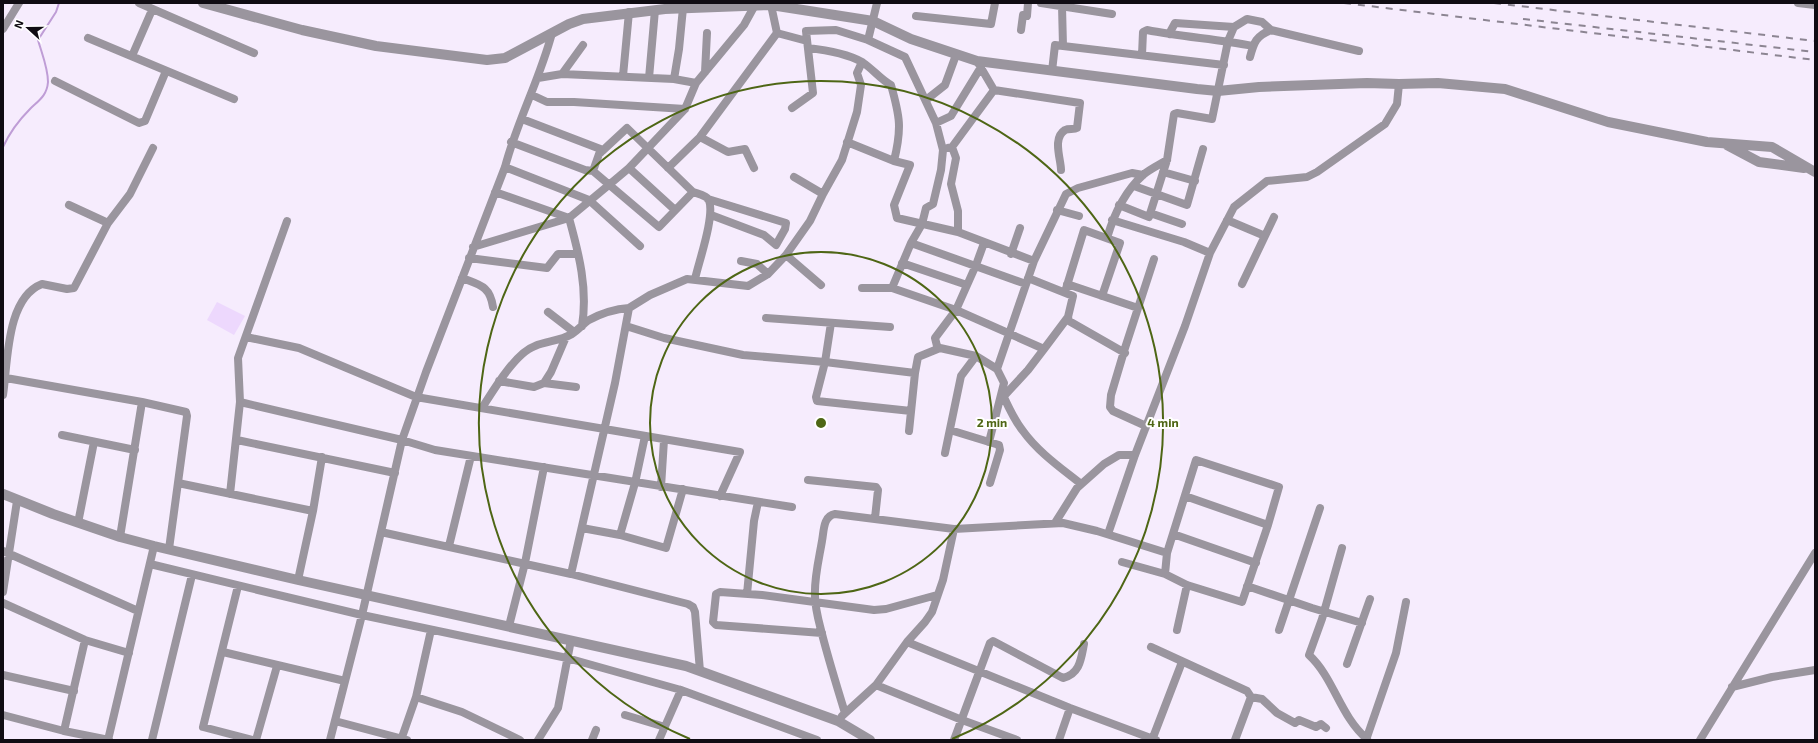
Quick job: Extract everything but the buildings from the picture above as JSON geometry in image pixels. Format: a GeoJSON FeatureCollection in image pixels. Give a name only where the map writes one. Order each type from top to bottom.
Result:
{"type":"FeatureCollection","features":[{"type":"Feature","properties":{"kind":"street"},"geometry":{"type":"LineString","coordinates":[[3,30],[19,3]]}},
{"type":"Feature","properties":{"kind":"street"},"geometry":{"type":"LineString","coordinates":[[139,3],[152,10],[254,53]]}},
{"type":"Feature","properties":{"kind":"street"},"geometry":{"type":"LineString","coordinates":[[203,3],[302,30],[376,46],[487,60],[505,58],[569,24],[583,19],[629,12],[655,10],[771,5],[874,21],[911,39],[979,64],[1052,71],[1218,91],[1259,87],[1367,83],[1438,83],[1505,89],[1608,122],[1723,144],[1772,147],[1811,170]]}},
{"type":"Feature","properties":{"kind":"street"},"geometry":{"type":"LineString","coordinates":[[868,40],[874,21],[877,3]]}},
{"type":"Feature","properties":{"kind":"street"},"geometry":{"type":"LineString","coordinates":[[916,16],[991,24],[995,3]]}},
{"type":"Feature","properties":{"kind":"street"},"geometry":{"type":"LineString","coordinates":[[1021,30],[1023,15],[1027,16],[1028,3]]}},
{"type":"Feature","properties":{"kind":"street"},"geometry":{"type":"LineString","coordinates":[[1041,3],[1112,14]]}},
{"type":"Feature","properties":{"kind":"street"},"geometry":{"type":"LineString","coordinates":[[1798,3],[1811,4]]}},
{"type":"Feature","properties":{"kind":"street"},"geometry":{"type":"LineString","coordinates":[[473,247],[569,218],[629,168],[685,108],[696,83],[744,25],[755,5]]}},
{"type":"Feature","properties":{"kind":"street"},"geometry":{"type":"LineString","coordinates":[[668,168],[700,137],[777,33],[771,5]]}},
{"type":"Feature","properties":{"kind":"street"},"geometry":{"type":"LineString","coordinates":[[1062,6],[1063,46]]}},
{"type":"Feature","properties":{"kind":"street"},"geometry":{"type":"LineString","coordinates":[[674,79],[683,8]]}},
{"type":"Feature","properties":{"kind":"street"},"geometry":{"type":"LineString","coordinates":[[132,56],[152,10]]}},
{"type":"Feature","properties":{"kind":"street"},"geometry":{"type":"LineString","coordinates":[[649,78],[655,10]]}},
{"type":"Feature","properties":{"kind":"street"},"geometry":{"type":"LineString","coordinates":[[622,76],[629,12]]}},
{"type":"Feature","properties":{"kind":"street"},"geometry":{"type":"LineString","coordinates":[[1168,34],[1175,24],[1234,27],[1248,19],[1262,22],[1271,30],[1359,51]]}},
{"type":"Feature","properties":{"kind":"street"},"geometry":{"type":"LineString","coordinates":[[1119,206],[1149,217],[1167,160],[1174,114],[1176,113],[1212,119],[1228,41],[1234,27]]}},
{"type":"Feature","properties":{"kind":"street"},"geometry":{"type":"LineString","coordinates":[[792,108],[813,93],[806,31],[836,30],[868,40],[905,57],[936,123],[943,150],[941,170],[933,204],[926,208],[922,224],[911,243],[892,288]]}},
{"type":"Feature","properties":{"kind":"street"},"geometry":{"type":"LineString","coordinates":[[1142,55],[1145,30],[1228,41],[1253,46]]}},
{"type":"Feature","properties":{"kind":"street"},"geometry":{"type":"LineString","coordinates":[[1250,57],[1253,46],[1260,34],[1271,30]]}},
{"type":"Feature","properties":{"kind":"street"},"geometry":{"type":"LineString","coordinates":[[330,740],[382,532],[402,440],[416,397],[495,192],[512,142],[532,95],[552,33]]}},
{"type":"Feature","properties":{"kind":"street"},"geometry":{"type":"LineString","coordinates":[[705,72],[708,33]]}},
{"type":"Feature","properties":{"kind":"street"},"geometry":{"type":"LineString","coordinates":[[777,33],[808,45],[829,50],[862,62],[883,80],[892,84],[900,116],[900,139],[894,161]]}},
{"type":"Feature","properties":{"kind":"street"},"geometry":{"type":"LineString","coordinates":[[88,38],[234,99]]}},
{"type":"Feature","properties":{"kind":"street"},"geometry":{"type":"LineString","coordinates":[[562,74],[583,45]]}},
{"type":"Feature","properties":{"kind":"street"},"geometry":{"type":"LineString","coordinates":[[1052,71],[1055,45],[1224,65]]}},
{"type":"Feature","properties":{"kind":"street"},"geometry":{"type":"LineString","coordinates":[[926,100],[945,85],[956,55]]}},
{"type":"Feature","properties":{"kind":"street"},"geometry":{"type":"LineString","coordinates":[[482,408],[499,381],[526,351],[535,346],[566,337],[590,320],[613,309],[629,308],[650,295],[687,279],[748,286],[768,274],[787,254],[810,221],[842,160],[857,112],[861,85],[857,73],[862,62]]}},
{"type":"Feature","properties":{"kind":"street"},"geometry":{"type":"LineString","coordinates":[[979,64],[994,90]]}},
{"type":"Feature","properties":{"kind":"street"},"geometry":{"type":"LineString","coordinates":[[936,123],[951,116],[979,64]]}},
{"type":"Feature","properties":{"kind":"street"},"geometry":{"type":"LineString","coordinates":[[55,81],[142,123],[145,121],[166,71]]}},
{"type":"Feature","properties":{"kind":"street"},"geometry":{"type":"LineString","coordinates":[[538,78],[562,74],[674,79],[696,83]]}},
{"type":"Feature","properties":{"kind":"street"},"geometry":{"type":"LineString","coordinates":[[1108,534],[1135,455],[1185,326],[1210,253],[1234,207],[1267,181],[1307,177],[1317,172],[1385,124],[1397,104],[1399,84]]}},
{"type":"Feature","properties":{"kind":"street"},"geometry":{"type":"LineString","coordinates":[[943,150],[952,147],[994,90]]}},
{"type":"Feature","properties":{"kind":"street"},"geometry":{"type":"LineString","coordinates":[[994,90],[1080,103],[1077,128],[1063,131],[1058,143],[1061,170]]}},
{"type":"Feature","properties":{"kind":"street"},"geometry":{"type":"LineString","coordinates":[[532,95],[547,102],[685,108]]}},
{"type":"Feature","properties":{"kind":"street"},"geometry":{"type":"LineString","coordinates":[[522,119],[603,150]]}},
{"type":"Feature","properties":{"kind":"street"},"geometry":{"type":"LineString","coordinates":[[593,171],[599,154],[627,128],[693,192],[708,199],[786,223],[785,229],[776,245]]}},
{"type":"Feature","properties":{"kind":"street"},"geometry":{"type":"LineString","coordinates":[[700,137],[728,152],[745,149],[754,168]]}},
{"type":"Feature","properties":{"kind":"street"},"geometry":{"type":"LineString","coordinates":[[512,142],[585,170],[593,171],[659,227],[693,192]]}},
{"type":"Feature","properties":{"kind":"street"},"geometry":{"type":"LineString","coordinates":[[847,142],[894,161],[910,165],[894,205],[897,218],[958,232],[1011,254],[1034,261]]}},
{"type":"Feature","properties":{"kind":"street"},"geometry":{"type":"LineString","coordinates":[[1723,144],[1759,162],[1811,170]]}},
{"type":"Feature","properties":{"kind":"street"},"geometry":{"type":"LineString","coordinates":[[952,147],[956,158],[951,184],[958,211],[958,232]]}},
{"type":"Feature","properties":{"kind":"street"},"geometry":{"type":"LineString","coordinates":[[3,395],[11,331],[14,319],[22,302],[36,286],[42,284],[67,289],[74,288],[108,223],[130,194],[153,148]]}},
{"type":"Feature","properties":{"kind":"street"},"geometry":{"type":"LineString","coordinates":[[1134,186],[1156,195],[1187,204],[1195,181],[1203,149]]}},
{"type":"Feature","properties":{"kind":"street"},"geometry":{"type":"LineString","coordinates":[[1107,238],[1112,220],[1119,206],[1134,186],[1143,175],[1167,160]]}},
{"type":"Feature","properties":{"kind":"street"},"geometry":{"type":"LineString","coordinates":[[504,167],[589,200],[640,246]]}},
{"type":"Feature","properties":{"kind":"street"},"geometry":{"type":"LineString","coordinates":[[629,168],[675,210]]}},
{"type":"Feature","properties":{"kind":"street"},"geometry":{"type":"LineString","coordinates":[[1163,172],[1195,181]]}},
{"type":"Feature","properties":{"kind":"street"},"geometry":{"type":"LineString","coordinates":[[997,369],[1034,261],[1057,210],[1066,194],[1078,188],[1132,173],[1143,175]]}},
{"type":"Feature","properties":{"kind":"street"},"geometry":{"type":"LineString","coordinates":[[794,177],[823,194]]}},
{"type":"Feature","properties":{"kind":"street"},"geometry":{"type":"LineString","coordinates":[[495,192],[569,218]]}},
{"type":"Feature","properties":{"kind":"street"},"geometry":{"type":"LineString","coordinates":[[695,279],[711,215],[708,199]]}},
{"type":"Feature","properties":{"kind":"street"},"geometry":{"type":"LineString","coordinates":[[69,205],[108,223]]}},
{"type":"Feature","properties":{"kind":"street"},"geometry":{"type":"LineString","coordinates":[[1057,210],[1079,216]]}},
{"type":"Feature","properties":{"kind":"street"},"geometry":{"type":"LineString","coordinates":[[1150,213],[1182,224]]}},
{"type":"Feature","properties":{"kind":"street"},"geometry":{"type":"LineString","coordinates":[[711,215],[764,234],[821,286]]}},
{"type":"Feature","properties":{"kind":"street"},"geometry":{"type":"LineString","coordinates":[[1242,284],[1274,217]]}},
{"type":"Feature","properties":{"kind":"street"},"geometry":{"type":"LineString","coordinates":[[569,218],[578,254],[585,293],[582,326]]}},
{"type":"Feature","properties":{"kind":"street"},"geometry":{"type":"LineString","coordinates":[[1112,220],[1184,242],[1210,253]]}},
{"type":"Feature","properties":{"kind":"street"},"geometry":{"type":"LineString","coordinates":[[1228,220],[1265,236]]}},
{"type":"Feature","properties":{"kind":"street"},"geometry":{"type":"LineString","coordinates":[[230,494],[240,402],[238,358],[287,221]]}},
{"type":"Feature","properties":{"kind":"street"},"geometry":{"type":"LineString","coordinates":[[1011,254],[1020,228]]}},
{"type":"Feature","properties":{"kind":"street"},"geometry":{"type":"LineString","coordinates":[[1066,288],[1084,230],[1120,244],[1102,296]]}},
{"type":"Feature","properties":{"kind":"street"},"geometry":{"type":"LineString","coordinates":[[911,243],[1027,281],[1102,296],[1138,308]]}},
{"type":"Feature","properties":{"kind":"street"},"geometry":{"type":"LineString","coordinates":[[940,348],[937,346],[936,338],[956,310],[984,243]]}},
{"type":"Feature","properties":{"kind":"street"},"geometry":{"type":"LineString","coordinates":[[469,258],[547,268],[558,254],[578,254]]}},
{"type":"Feature","properties":{"kind":"street"},"geometry":{"type":"LineString","coordinates":[[1146,426],[1113,411],[1110,407],[1111,395],[1154,259]]}},
{"type":"Feature","properties":{"kind":"street"},"geometry":{"type":"LineString","coordinates":[[741,261],[757,264],[768,274]]}},
{"type":"Feature","properties":{"kind":"street"},"geometry":{"type":"LineString","coordinates":[[902,263],[967,285]]}},
{"type":"Feature","properties":{"kind":"street"},"geometry":{"type":"LineString","coordinates":[[462,278],[486,288],[492,298],[493,307]]}},
{"type":"Feature","properties":{"kind":"street"},"geometry":{"type":"LineString","coordinates":[[862,288],[892,288],[956,310],[1009,332],[1044,349]]}},
{"type":"Feature","properties":{"kind":"street"},"geometry":{"type":"LineString","coordinates":[[1003,394],[1028,370],[1068,317],[1073,296],[1066,288]]}},
{"type":"Feature","properties":{"kind":"street"},"geometry":{"type":"LineString","coordinates":[[571,574],[615,383],[629,308]]}},
{"type":"Feature","properties":{"kind":"street"},"geometry":{"type":"LineString","coordinates":[[548,312],[574,332]]}},
{"type":"Feature","properties":{"kind":"street"},"geometry":{"type":"LineString","coordinates":[[1068,317],[1068,321],[1125,352]]}},
{"type":"Feature","properties":{"kind":"street"},"geometry":{"type":"LineString","coordinates":[[766,318],[890,327]]}},
{"type":"Feature","properties":{"kind":"street"},"geometry":{"type":"LineString","coordinates":[[831,323],[825,362],[816,397],[817,401],[911,411]]}},
{"type":"Feature","properties":{"kind":"street"},"geometry":{"type":"LineString","coordinates":[[626,326],[672,340],[743,355],[915,372]]}},
{"type":"Feature","properties":{"kind":"street"},"geometry":{"type":"LineString","coordinates":[[246,337],[299,348],[416,397],[740,452],[720,496]]}},
{"type":"Feature","properties":{"kind":"street"},"geometry":{"type":"LineString","coordinates":[[544,383],[551,372],[566,337]]}},
{"type":"Feature","properties":{"kind":"street"},"geometry":{"type":"LineString","coordinates":[[909,431],[918,357],[940,348],[976,356],[997,369],[1004,383],[1003,394],[989,442]]}},
{"type":"Feature","properties":{"kind":"street"},"geometry":{"type":"LineString","coordinates":[[945,453],[961,376],[976,356]]}},
{"type":"Feature","properties":{"kind":"street"},"geometry":{"type":"LineString","coordinates":[[6,378],[142,402],[186,412],[187,416],[169,549]]}},
{"type":"Feature","properties":{"kind":"street"},"geometry":{"type":"LineString","coordinates":[[499,381],[534,387],[544,383],[576,387]]}},
{"type":"Feature","properties":{"kind":"street"},"geometry":{"type":"LineString","coordinates":[[1003,394],[1014,419],[1023,432],[1048,457],[1081,484]]}},
{"type":"Feature","properties":{"kind":"street"},"geometry":{"type":"LineString","coordinates":[[120,537],[142,402]]}},
{"type":"Feature","properties":{"kind":"street"},"geometry":{"type":"LineString","coordinates":[[240,402],[402,440],[435,450],[792,507]]}},
{"type":"Feature","properties":{"kind":"street"},"geometry":{"type":"LineString","coordinates":[[950,430],[997,444],[1000,447],[990,483]]}},
{"type":"Feature","properties":{"kind":"street"},"geometry":{"type":"LineString","coordinates":[[62,435],[135,450]]}},
{"type":"Feature","properties":{"kind":"street"},"geometry":{"type":"LineString","coordinates":[[620,535],[635,483],[645,436]]}},
{"type":"Feature","properties":{"kind":"street"},"geometry":{"type":"LineString","coordinates":[[237,440],[395,473]]}},
{"type":"Feature","properties":{"kind":"street"},"geometry":{"type":"LineString","coordinates":[[661,487],[664,440]]}},
{"type":"Feature","properties":{"kind":"street"},"geometry":{"type":"LineString","coordinates":[[78,523],[94,442]]}},
{"type":"Feature","properties":{"kind":"street"},"geometry":{"type":"LineString","coordinates":[[1055,523],[1077,488],[1104,464],[1119,455],[1135,455]]}},
{"type":"Feature","properties":{"kind":"street"},"geometry":{"type":"LineString","coordinates":[[449,546],[471,456]]}},
{"type":"Feature","properties":{"kind":"street"},"geometry":{"type":"LineString","coordinates":[[298,580],[313,511],[322,457]]}},
{"type":"Feature","properties":{"kind":"street"},"geometry":{"type":"LineString","coordinates":[[1122,562],[1165,574],[1187,585],[1242,602],[1256,563],[1279,487],[1196,460],[1167,553],[1165,574]]}},
{"type":"Feature","properties":{"kind":"street"},"geometry":{"type":"LineString","coordinates":[[509,626],[525,563],[544,467]]}},
{"type":"Feature","properties":{"kind":"street"},"geometry":{"type":"LineString","coordinates":[[808,480],[876,487],[878,490],[875,518]]}},
{"type":"Feature","properties":{"kind":"street"},"geometry":{"type":"LineString","coordinates":[[178,483],[313,511]]}},
{"type":"Feature","properties":{"kind":"street"},"geometry":{"type":"LineString","coordinates":[[582,528],[620,535],[666,548],[683,489]]}},
{"type":"Feature","properties":{"kind":"street"},"geometry":{"type":"LineString","coordinates":[[3,494],[17,501],[78,523],[120,537],[154,546],[298,580],[571,640],[700,671],[838,721],[871,740]]}},
{"type":"Feature","properties":{"kind":"street"},"geometry":{"type":"LineString","coordinates":[[1185,496],[1268,525]]}},
{"type":"Feature","properties":{"kind":"street"},"geometry":{"type":"LineString","coordinates":[[3,592],[6,553],[17,501]]}},
{"type":"Feature","properties":{"kind":"street"},"geometry":{"type":"LineString","coordinates":[[747,594],[754,521],[758,502]]}},
{"type":"Feature","properties":{"kind":"street"},"geometry":{"type":"LineString","coordinates":[[1279,630],[1320,508]]}},
{"type":"Feature","properties":{"kind":"street"},"geometry":{"type":"LineString","coordinates":[[846,713],[830,667],[816,602],[817,572],[827,518],[835,514],[954,529],[1055,523],[1069,524],[1108,534],[1167,553]]}},
{"type":"Feature","properties":{"kind":"street"},"geometry":{"type":"LineString","coordinates":[[838,721],[876,685],[907,642],[932,612],[937,595],[944,580],[954,529]]}},
{"type":"Feature","properties":{"kind":"street"},"geometry":{"type":"LineString","coordinates":[[382,532],[525,563],[683,602],[693,607],[695,612],[700,671]]}},
{"type":"Feature","properties":{"kind":"street"},"geometry":{"type":"LineString","coordinates":[[1173,534],[1256,563]]}},
{"type":"Feature","properties":{"kind":"street"},"geometry":{"type":"LineString","coordinates":[[3,715],[64,731],[74,737],[109,740],[154,546]]}},
{"type":"Feature","properties":{"kind":"street"},"geometry":{"type":"LineString","coordinates":[[1342,548],[1323,611],[1322,619],[1309,655],[1316,662],[1328,680],[1344,712],[1358,732],[1366,740],[1396,653],[1406,602]]}},
{"type":"Feature","properties":{"kind":"street"},"geometry":{"type":"LineString","coordinates":[[6,553],[138,611]]}},
{"type":"Feature","properties":{"kind":"street"},"geometry":{"type":"LineString","coordinates":[[1700,740],[1815,553]]}},
{"type":"Feature","properties":{"kind":"street"},"geometry":{"type":"LineString","coordinates":[[150,564],[362,615],[567,658],[681,690],[817,740]]}},
{"type":"Feature","properties":{"kind":"street"},"geometry":{"type":"LineString","coordinates":[[152,740],[192,575]]}},
{"type":"Feature","properties":{"kind":"street"},"geometry":{"type":"LineString","coordinates":[[1177,630],[1187,585]]}},
{"type":"Feature","properties":{"kind":"street"},"geometry":{"type":"LineString","coordinates":[[238,586],[223,652],[203,727],[255,740],[277,666]]}},
{"type":"Feature","properties":{"kind":"street"},"geometry":{"type":"LineString","coordinates":[[1247,586],[1362,623]]}},
{"type":"Feature","properties":{"kind":"street"},"geometry":{"type":"LineString","coordinates":[[822,633],[718,625],[714,623],[718,592],[747,594],[874,610],[886,609],[937,595]]}},
{"type":"Feature","properties":{"kind":"street"},"geometry":{"type":"LineString","coordinates":[[1348,664],[1370,599]]}},
{"type":"Feature","properties":{"kind":"street"},"geometry":{"type":"LineString","coordinates":[[3,603],[85,640],[129,654]]}},
{"type":"Feature","properties":{"kind":"street"},"geometry":{"type":"LineString","coordinates":[[335,721],[404,739],[416,697],[431,630]]}},
{"type":"Feature","properties":{"kind":"street"},"geometry":{"type":"LineString","coordinates":[[64,731],[85,640]]}},
{"type":"Feature","properties":{"kind":"street"},"geometry":{"type":"LineString","coordinates":[[538,740],[558,708],[571,640]]}},
{"type":"Feature","properties":{"kind":"street"},"geometry":{"type":"LineString","coordinates":[[954,740],[992,641],[1063,678],[1070,677],[1079,668],[1084,644]]}},
{"type":"Feature","properties":{"kind":"street"},"geometry":{"type":"LineString","coordinates":[[907,642],[1070,708],[1153,739],[1182,662]]}},
{"type":"Feature","properties":{"kind":"street"},"geometry":{"type":"LineString","coordinates":[[1151,647],[1239,687],[1247,691],[1251,697],[1262,699],[1277,713],[1295,724],[1299,720],[1316,727],[1321,724],[1326,728]]}},
{"type":"Feature","properties":{"kind":"street"},"geometry":{"type":"LineString","coordinates":[[223,652],[345,681]]}},
{"type":"Feature","properties":{"kind":"street"},"geometry":{"type":"LineString","coordinates":[[1732,687],[1772,677],[1815,670]]}},
{"type":"Feature","properties":{"kind":"street"},"geometry":{"type":"LineString","coordinates":[[3,675],[74,691]]}},
{"type":"Feature","properties":{"kind":"street"},"geometry":{"type":"LineString","coordinates":[[876,685],[962,720],[1017,740]]}},
{"type":"Feature","properties":{"kind":"street"},"geometry":{"type":"LineString","coordinates":[[659,740],[681,690]]}},
{"type":"Feature","properties":{"kind":"street"},"geometry":{"type":"LineString","coordinates":[[416,697],[462,712],[520,740]]}},
{"type":"Feature","properties":{"kind":"street"},"geometry":{"type":"LineString","coordinates":[[1235,740],[1251,697]]}},
{"type":"Feature","properties":{"kind":"street"},"geometry":{"type":"LineString","coordinates":[[1059,740],[1070,708]]}},
{"type":"Feature","properties":{"kind":"street"},"geometry":{"type":"LineString","coordinates":[[625,715],[664,727]]}},
{"type":"Feature","properties":{"kind":"street"},"geometry":{"type":"LineString","coordinates":[[592,740],[596,730]]}},
{"type":"Feature","properties":{"kind":"shaded area"},"geometry":{"type":"Polygon","coordinates":[[[217,302],[245,316],[234,335],[207,320],[217,302]]]}},
{"type":"Feature","properties":{"kind":"waterway"},"geometry":{"type":"LineString","coordinates":[[3,147],[19,122],[42,98],[46,91],[48,82],[47,72],[38,40],[56,12],[59,3]]}},
{"type":"Feature","properties":{"kind":"railway"},"geometry":{"type":"LineString","coordinates":[[1344,3],[1815,60]]}},
{"type":"Feature","properties":{"kind":"railway"},"geometry":{"type":"LineString","coordinates":[[1494,3],[1815,41]]}},
{"type":"Feature","properties":{"kind":"railway"},"geometry":{"type":"LineString","coordinates":[[1523,19],[1815,52]]}}]}
